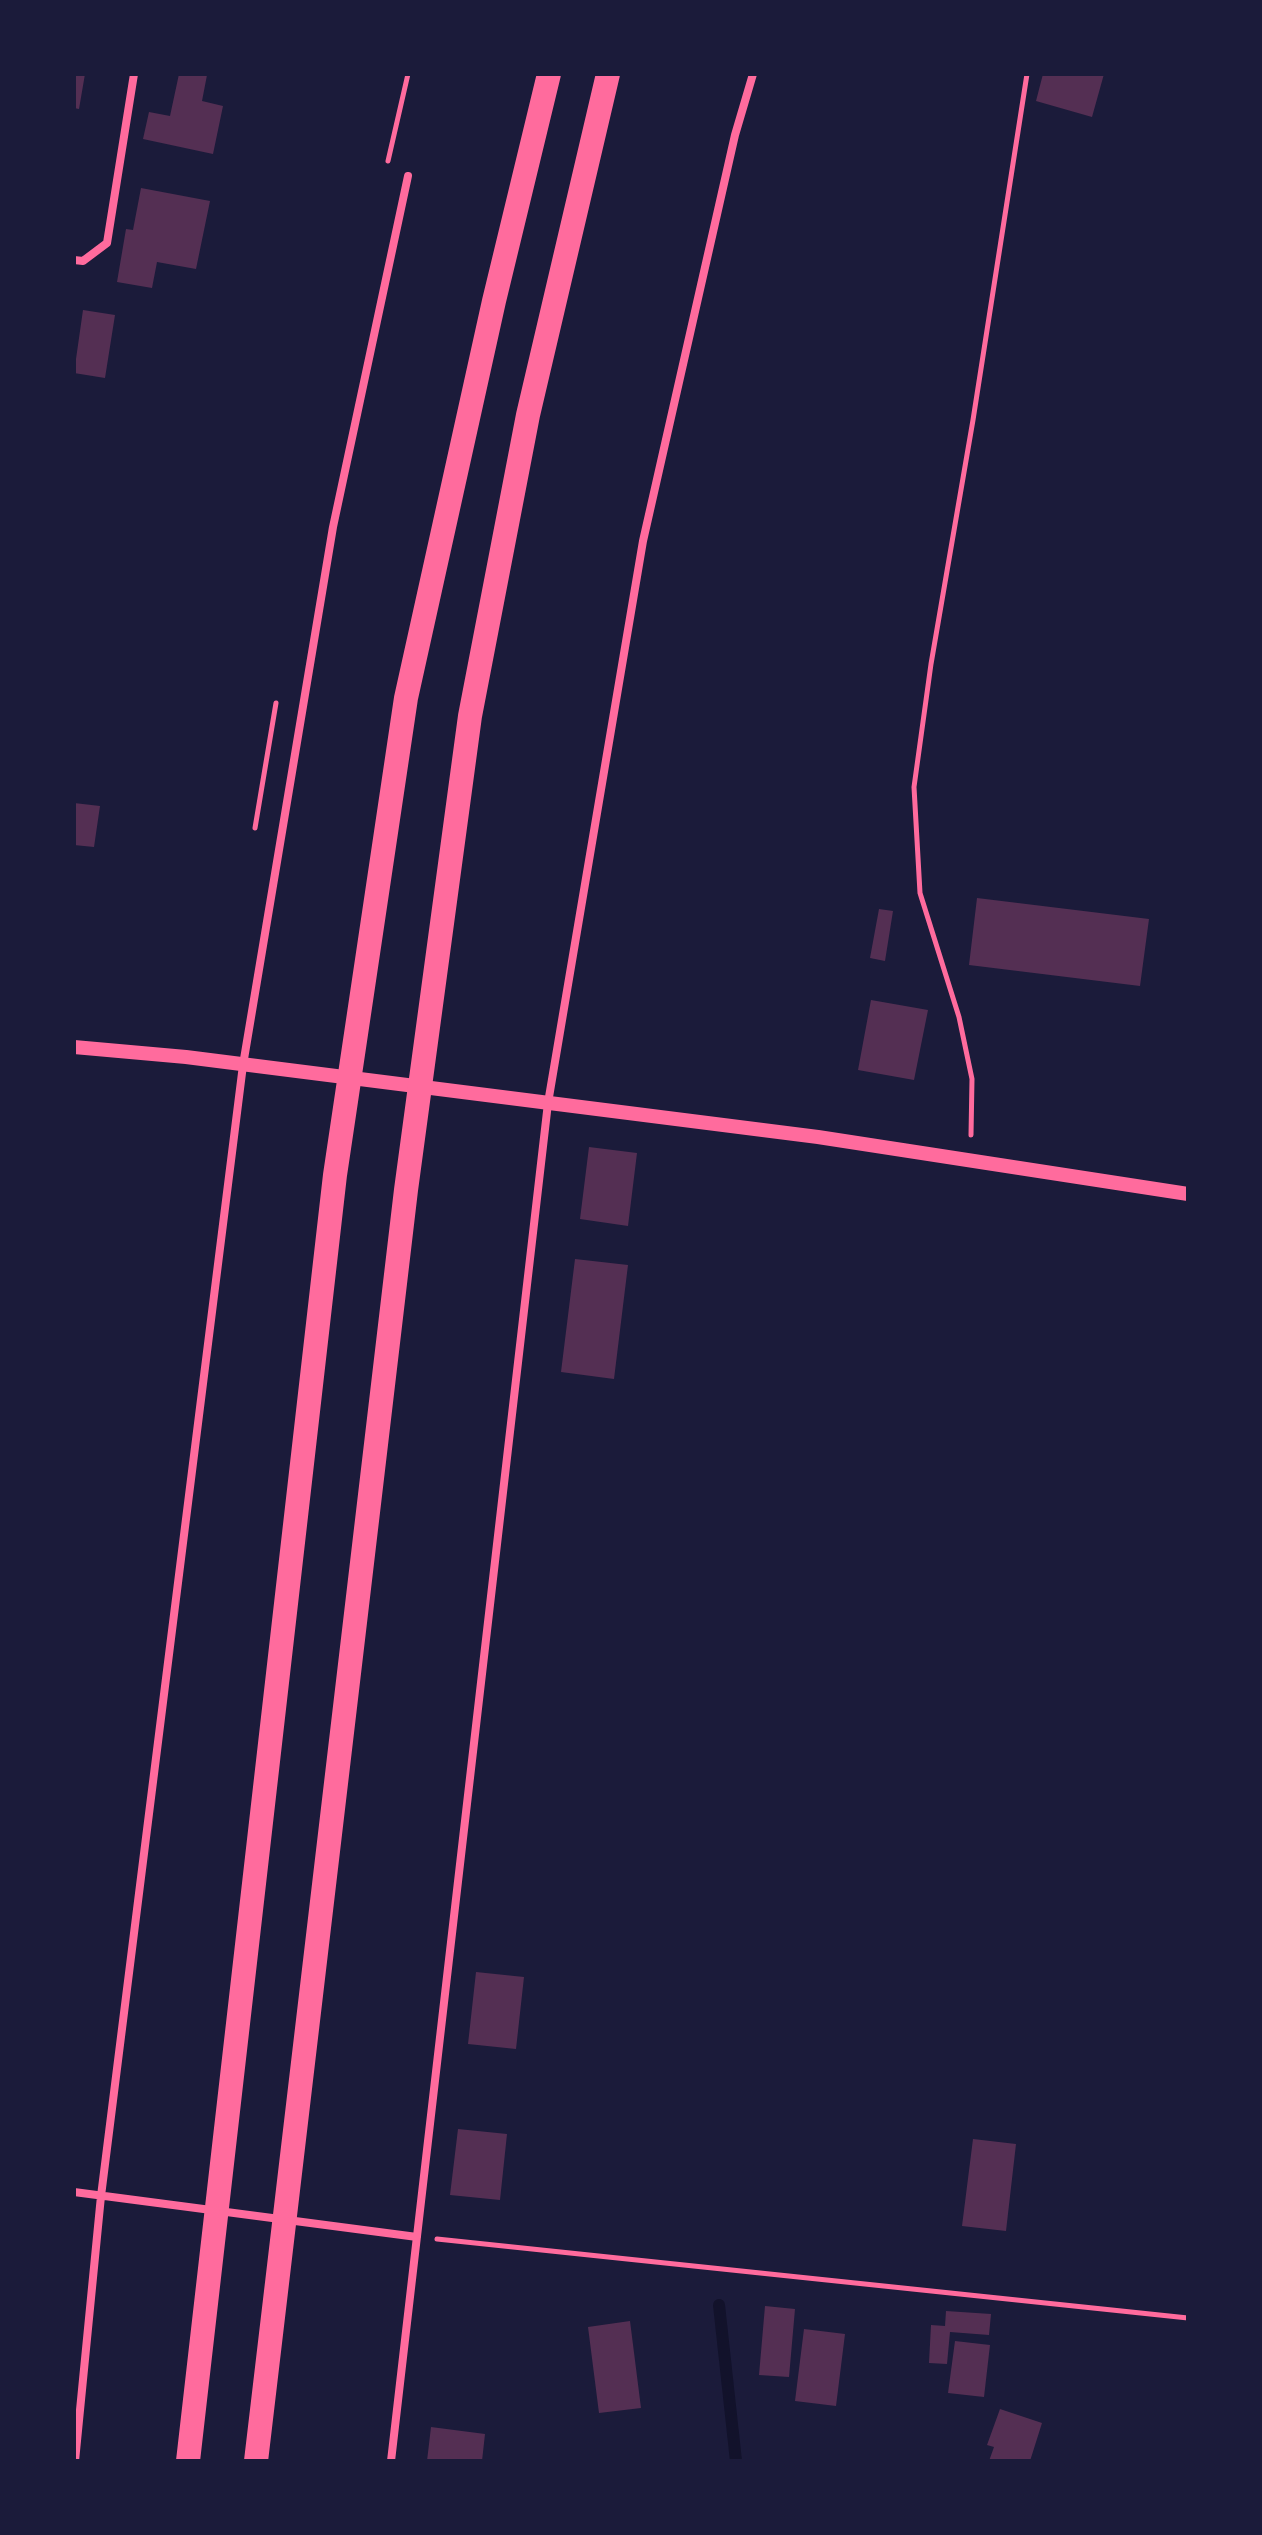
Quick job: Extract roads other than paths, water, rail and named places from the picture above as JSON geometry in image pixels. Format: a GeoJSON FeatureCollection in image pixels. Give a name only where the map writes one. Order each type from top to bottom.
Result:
{"type":"FeatureCollection","features":[{"type":"Feature","properties":{"kind":"highway"},"geometry":{"type":"LineString","coordinates":[[188,2461],[335,1175],[403,713],[494,301],[549,74]]}},
{"type":"Feature","properties":{"kind":"highway"},"geometry":{"type":"LineString","coordinates":[[256,2461],[404,1206],[470,716],[528,415],[608,74]]}},
{"type":"Feature","properties":{"kind":"street"},"geometry":{"type":"LineString","coordinates":[[74,260],[83,261],[107,243],[134,74]]}},
{"type":"Feature","properties":{"kind":"street"},"geometry":{"type":"LineString","coordinates":[[391,2461],[548,1103],[643,541],[735,135],[753,74]]}},
{"type":"Feature","properties":{"kind":"street"},"geometry":{"type":"LineString","coordinates":[[75,2461],[76,2423],[101,2196],[243,1065],[333,527],[408,176]]}},
{"type":"Feature","properties":{"kind":"street"},"geometry":{"type":"LineString","coordinates":[[74,1047],[243,1065],[818,1137],[1188,1194]]}},
{"type":"Feature","properties":{"kind":"street"},"geometry":{"type":"LineString","coordinates":[[74,2192],[417,2237]]}},
{"type":"Feature","properties":{"kind":"waterway"},"geometry":{"type":"LineString","coordinates":[[719,2305],[736,2461]]}}]}
